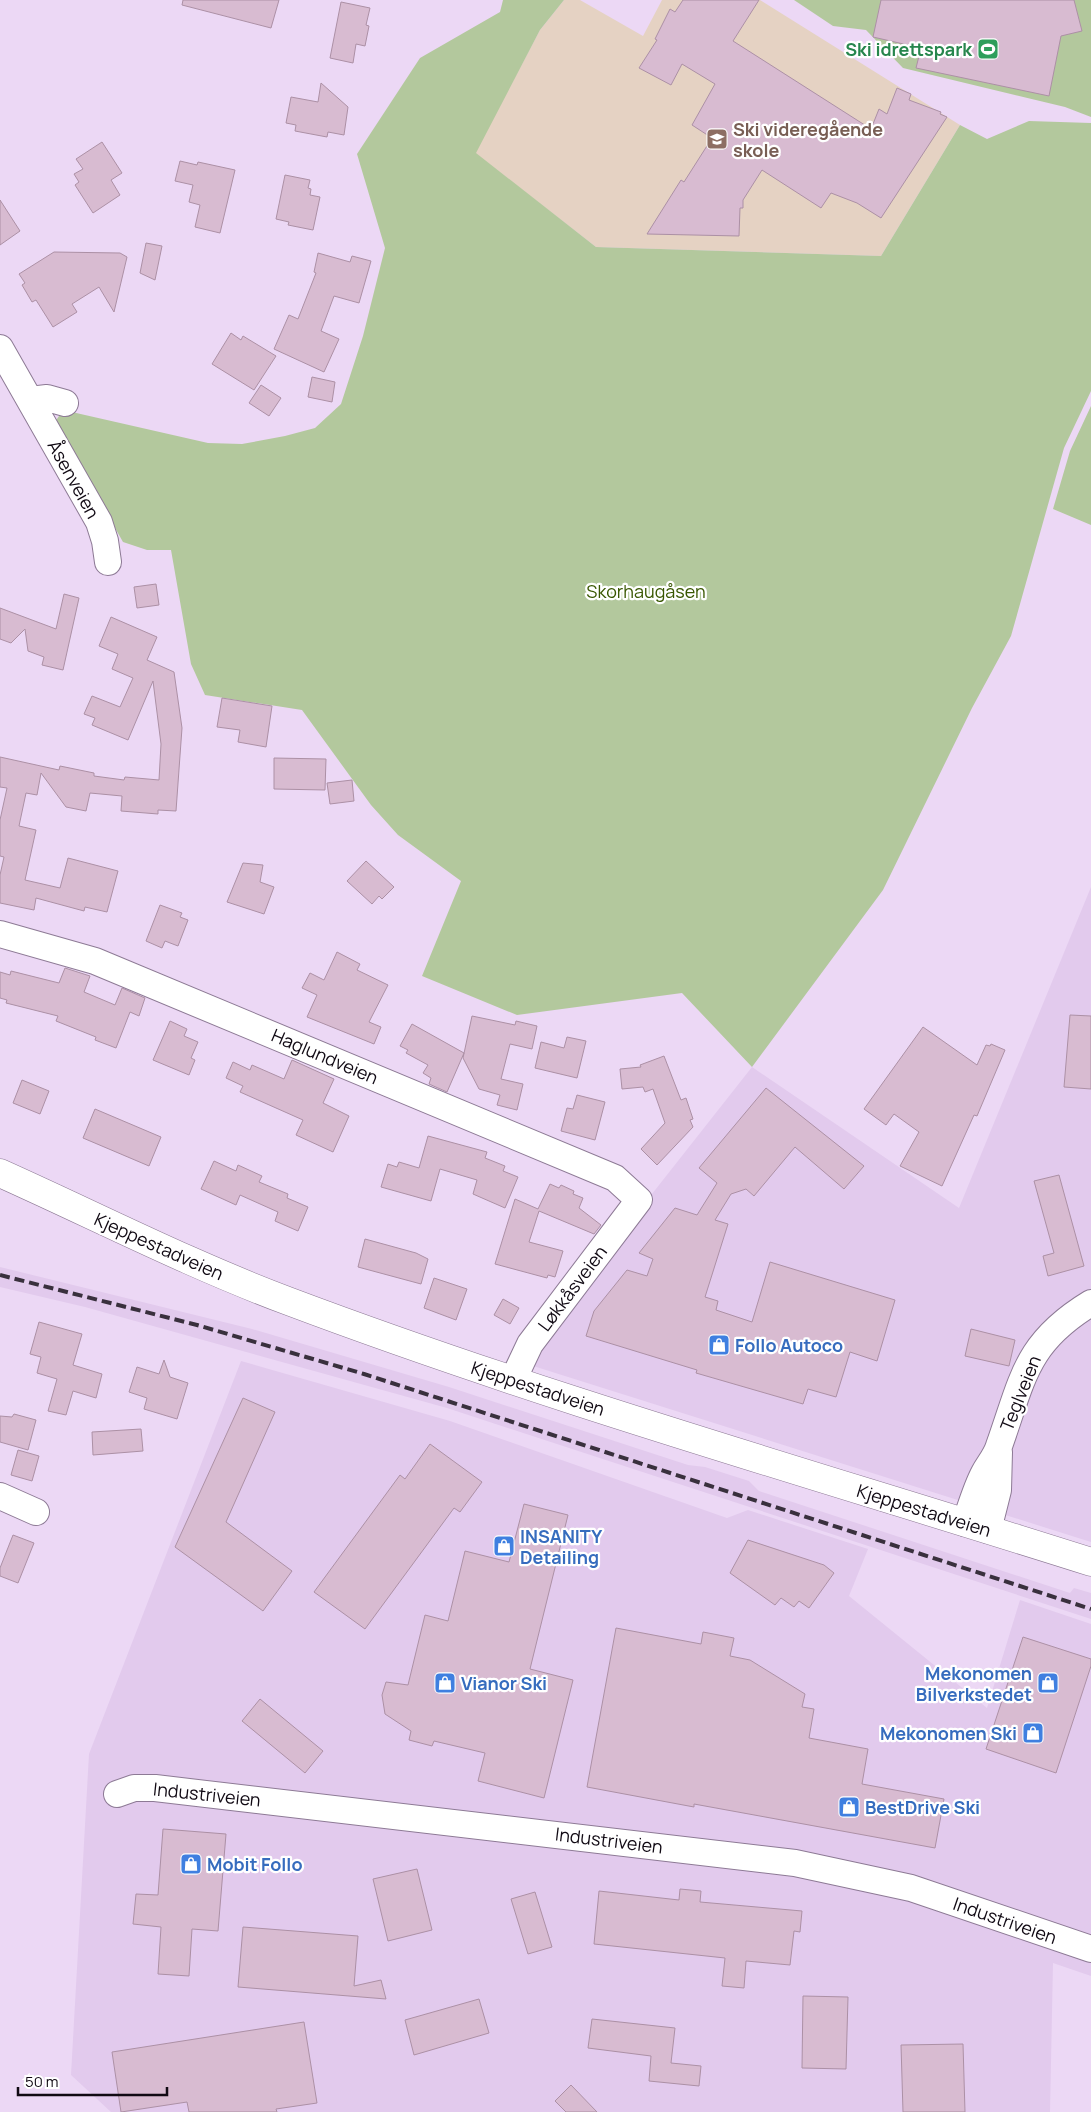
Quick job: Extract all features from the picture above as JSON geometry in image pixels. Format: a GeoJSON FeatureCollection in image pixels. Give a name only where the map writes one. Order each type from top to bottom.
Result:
{"type":"FeatureCollection","features":[{"type":"Feature","properties":{"kind":"main road","name":"Kjeppestadveien"},"geometry":{"type":"LineString","coordinates":[[0,1174],[228,1278],[288,1301],[512,1380],[1091,1562]]}},
{"type":"Feature","properties":{"kind":"street","name":"Åsenveien"},"geometry":{"type":"LineString","coordinates":[[0,348],[98,522],[105,541],[108,562]]}},
{"type":"Feature","properties":{"kind":"street"},"geometry":{"type":"LineString","coordinates":[[30,400],[47,398],[65,403]]}},
{"type":"Feature","properties":{"kind":"street","name":"Haglundveien"},"geometry":{"type":"LineString","coordinates":[[0,934],[95,961],[262,1030],[615,1178],[638,1200]]}},
{"type":"Feature","properties":{"kind":"street","name":"Løkkåsveien"},"geometry":{"type":"LineString","coordinates":[[512,1380],[530,1344],[638,1200]]}},
{"type":"Feature","properties":{"kind":"street","name":"Teglveien"},"geometry":{"type":"LineString","coordinates":[[976,1526],[984,1474],[999,1448],[1016,1394],[1030,1361],[1050,1333],[1066,1319],[1091,1303]]}},
{"type":"Feature","properties":{"kind":"street"},"geometry":{"type":"LineString","coordinates":[[0,1496],[36,1512]]}},
{"type":"Feature","properties":{"kind":"street","name":"Industriveien"},"geometry":{"type":"LineString","coordinates":[[117,1794],[134,1788],[155,1788],[796,1863],[911,1888],[1091,1949]]}},
{"type":"Feature","properties":{"kind":"shaded area","name":"Ski videregående skole"},"geometry":{"type":"Polygon","coordinates":[[[564,0],[580,0],[643,36],[662,0],[760,0],[960,125],[881,256],[596,247],[475,153],[540,30],[564,0]]]}},
{"type":"Feature","properties":{"kind":"shaded area"},"geometry":{"type":"Polygon","coordinates":[[[1091,887],[1091,1542],[530,1365],[648,1199],[752,1067],[959,1208],[1091,887]]]}},
{"type":"Feature","properties":{"kind":"shaded area"},"geometry":{"type":"Polygon","coordinates":[[[0,1267],[252,1329],[449,1387],[688,1465],[705,1467],[749,1481],[759,1491],[1070,1593],[1074,1588],[1091,1593],[1091,1619],[447,1408],[85,1307],[0,1287],[0,1267]]]}},
{"type":"Feature","properties":{"kind":"shaded area"},"geometry":{"type":"Polygon","coordinates":[[[241,1361],[450,1421],[727,1518],[748,1510],[868,1549],[849,1596],[987,1708],[1020,1600],[1091,1624],[1091,1976],[1053,1963],[1050,2112],[111,2112],[71,2075],[89,1754],[241,1361]]]}},
{"type":"Feature","properties":{"kind":"green space","name":"Skorhaugåsen"},"geometry":{"type":"Polygon","coordinates":[[[503,0],[564,0],[540,30],[476,153],[596,247],[881,256],[960,125],[987,139],[1029,121],[1091,123],[1091,391],[1064,448],[1011,636],[972,708],[883,890],[752,1067],[682,993],[517,1015],[422,976],[461,881],[398,835],[371,805],[302,710],[205,695],[191,664],[171,550],[147,550],[123,542],[55,422],[63,410],[208,443],[242,444],[315,428],[341,404],[363,336],[385,248],[357,154],[420,58],[500,12],[503,0]]]}},
{"type":"Feature","properties":{"kind":"green space","name":"Ski idrettspark"},"geometry":{"type":"Polygon","coordinates":[[[794,0],[1091,0],[1091,117],[1065,107],[903,68],[866,30],[833,26],[794,0]]]}},
{"type":"Feature","properties":{"kind":"green space"},"geometry":{"type":"Polygon","coordinates":[[[1091,406],[1091,525],[1053,509],[1070,451],[1091,406]]]}},
{"type":"Feature","properties":{"kind":"building"},"geometry":{"type":"Polygon","coordinates":[[[183,0],[279,0],[271,28],[182,5],[183,0]]]}},
{"type":"Feature","properties":{"kind":"building"},"geometry":{"type":"Polygon","coordinates":[[[683,0],[759,0],[733,41],[871,129],[879,109],[887,114],[897,88],[911,94],[909,100],[941,112],[940,114],[947,117],[881,218],[857,203],[831,193],[821,208],[762,170],[743,200],[743,208],[740,208],[739,236],[647,234],[681,180],[684,182],[712,138],[692,125],[715,84],[682,64],[671,85],[639,68],[657,40],[655,39],[670,9],[675,12],[683,0]]]}},
{"type":"Feature","properties":{"kind":"building","name":"Ski idrettspark"},"geometry":{"type":"Polygon","coordinates":[[[881,0],[1074,0],[1082,31],[1061,36],[1049,96],[916,68],[921,48],[873,37],[881,0]]]}},
{"type":"Feature","properties":{"kind":"building"},"geometry":{"type":"Polygon","coordinates":[[[341,2],[370,8],[366,25],[369,26],[365,46],[356,44],[353,63],[330,58],[341,2]]]}},
{"type":"Feature","properties":{"kind":"building"},"geometry":{"type":"Polygon","coordinates":[[[321,83],[348,107],[344,135],[328,132],[327,137],[295,131],[296,125],[286,123],[291,97],[318,102],[321,83]]]}},
{"type":"Feature","properties":{"kind":"building"},"geometry":{"type":"Polygon","coordinates":[[[102,142],[122,173],[111,180],[120,195],[93,213],[75,185],[79,182],[74,174],[83,169],[76,159],[102,142]]]}},
{"type":"Feature","properties":{"kind":"building"},"geometry":{"type":"Polygon","coordinates":[[[180,161],[197,165],[198,162],[235,170],[220,233],[195,227],[200,205],[189,202],[193,185],[175,181],[180,161]]]}},
{"type":"Feature","properties":{"kind":"building"},"geometry":{"type":"Polygon","coordinates":[[[285,175],[310,180],[308,188],[311,189],[310,195],[320,197],[313,230],[288,225],[289,222],[276,219],[285,175]]]}},
{"type":"Feature","properties":{"kind":"building"},"geometry":{"type":"Polygon","coordinates":[[[0,200],[20,231],[0,245],[0,200]]]}},
{"type":"Feature","properties":{"kind":"building"},"geometry":{"type":"Polygon","coordinates":[[[146,243],[162,246],[155,280],[140,273],[146,243]]]}},
{"type":"Feature","properties":{"kind":"building"},"geometry":{"type":"Polygon","coordinates":[[[54,252],[120,253],[127,257],[114,312],[99,287],[72,304],[77,312],[53,327],[36,300],[32,302],[22,285],[25,283],[19,274],[54,252]]]}},
{"type":"Feature","properties":{"kind":"building"},"geometry":{"type":"Polygon","coordinates":[[[318,253],[350,262],[352,256],[371,261],[359,303],[334,296],[321,331],[339,339],[324,372],[274,349],[289,315],[298,319],[316,273],[314,272],[318,253]]]}},
{"type":"Feature","properties":{"kind":"building"},"geometry":{"type":"Polygon","coordinates":[[[231,333],[241,340],[243,336],[276,356],[254,390],[212,364],[231,333]]]}},
{"type":"Feature","properties":{"kind":"building"},"geometry":{"type":"Polygon","coordinates":[[[312,377],[335,382],[332,402],[308,397],[312,377]]]}},
{"type":"Feature","properties":{"kind":"building"},"geometry":{"type":"Polygon","coordinates":[[[261,385],[281,398],[269,416],[249,403],[261,385]]]}},
{"type":"Feature","properties":{"kind":"building"},"geometry":{"type":"Polygon","coordinates":[[[156,584],[159,605],[137,608],[134,587],[156,584]]]}},
{"type":"Feature","properties":{"kind":"building"},"geometry":{"type":"Polygon","coordinates":[[[64,594],[79,598],[63,670],[42,665],[44,657],[28,651],[25,629],[11,643],[0,639],[0,608],[56,629],[64,594]]]}},
{"type":"Feature","properties":{"kind":"building"},"geometry":{"type":"Polygon","coordinates":[[[111,617],[157,637],[147,660],[174,672],[182,728],[176,811],[158,810],[158,814],[121,811],[122,796],[90,793],[86,811],[66,807],[41,773],[37,795],[26,793],[19,826],[36,830],[25,880],[60,888],[68,858],[118,871],[107,912],[85,907],[84,911],[36,898],[34,910],[0,903],[0,875],[4,857],[0,856],[0,820],[7,788],[0,787],[0,757],[59,770],[60,766],[94,773],[94,776],[124,780],[125,777],[159,780],[161,744],[153,681],[128,740],[92,725],[95,718],[84,714],[92,696],[120,707],[133,678],[112,669],[118,654],[99,646],[111,617]]]}},
{"type":"Feature","properties":{"kind":"building"},"geometry":{"type":"Polygon","coordinates":[[[222,698],[272,706],[266,747],[238,742],[240,730],[217,727],[222,698]]]}},
{"type":"Feature","properties":{"kind":"building"},"geometry":{"type":"Polygon","coordinates":[[[274,758],[326,759],[325,790],[274,789],[274,758]]]}},
{"type":"Feature","properties":{"kind":"building"},"geometry":{"type":"Polygon","coordinates":[[[352,780],[354,801],[330,804],[327,783],[352,780]]]}},
{"type":"Feature","properties":{"kind":"building"},"geometry":{"type":"Polygon","coordinates":[[[366,861],[394,887],[382,899],[379,896],[372,904],[347,881],[366,861]]]}},
{"type":"Feature","properties":{"kind":"building"},"geometry":{"type":"Polygon","coordinates":[[[243,863],[263,865],[260,882],[274,887],[264,914],[227,902],[243,863]]]}},
{"type":"Feature","properties":{"kind":"building"},"geometry":{"type":"Polygon","coordinates":[[[160,905],[182,913],[180,917],[188,920],[178,946],[165,941],[162,948],[146,941],[160,905]]]}},
{"type":"Feature","properties":{"kind":"building"},"geometry":{"type":"Polygon","coordinates":[[[337,952],[360,964],[357,970],[388,985],[369,1022],[381,1027],[374,1044],[307,1017],[317,995],[302,988],[310,973],[324,980],[337,952]]]}},
{"type":"Feature","properties":{"kind":"building"},"geometry":{"type":"Polygon","coordinates":[[[65,968],[90,976],[84,992],[115,1005],[122,988],[145,998],[139,1016],[130,1012],[116,1048],[95,1040],[96,1037],[56,1021],[58,1016],[6,1003],[7,1000],[0,998],[0,972],[10,975],[11,971],[59,983],[65,968]]]}},
{"type":"Feature","properties":{"kind":"building"},"geometry":{"type":"Polygon","coordinates":[[[1070,1015],[1091,1016],[1091,1089],[1064,1087],[1070,1015]]]}},
{"type":"Feature","properties":{"kind":"building"},"geometry":{"type":"Polygon","coordinates":[[[472,1016],[515,1025],[516,1021],[537,1026],[532,1049],[510,1044],[501,1079],[523,1084],[517,1110],[497,1105],[500,1095],[479,1089],[463,1058],[472,1016]]]}},
{"type":"Feature","properties":{"kind":"building"},"geometry":{"type":"Polygon","coordinates":[[[170,1021],[187,1029],[184,1036],[198,1042],[191,1058],[195,1060],[189,1075],[153,1060],[170,1021]]]}},
{"type":"Feature","properties":{"kind":"building"},"geometry":{"type":"Polygon","coordinates":[[[412,1024],[464,1053],[447,1092],[429,1084],[431,1078],[423,1073],[428,1065],[406,1053],[408,1050],[400,1046],[412,1024]]]}},
{"type":"Feature","properties":{"kind":"building"},"geometry":{"type":"Polygon","coordinates":[[[923,1027],[977,1065],[986,1045],[990,1046],[991,1044],[1005,1050],[977,1116],[974,1115],[942,1186],[900,1166],[919,1132],[894,1114],[886,1125],[864,1109],[923,1027]]]}},
{"type":"Feature","properties":{"kind":"building"},"geometry":{"type":"Polygon","coordinates":[[[567,1037],[586,1041],[577,1078],[535,1068],[541,1042],[564,1048],[567,1037]]]}},
{"type":"Feature","properties":{"kind":"building"},"geometry":{"type":"Polygon","coordinates":[[[664,1056],[681,1100],[686,1098],[693,1119],[690,1120],[693,1127],[657,1165],[641,1149],[665,1123],[653,1089],[645,1092],[643,1087],[622,1089],[620,1069],[641,1067],[640,1065],[664,1056]]]}},
{"type":"Feature","properties":{"kind":"building"},"geometry":{"type":"Polygon","coordinates":[[[292,1060],[334,1079],[323,1103],[349,1116],[333,1152],[296,1135],[303,1120],[240,1092],[243,1086],[226,1078],[233,1062],[250,1070],[252,1065],[284,1079],[292,1060]]]}},
{"type":"Feature","properties":{"kind":"building"},"geometry":{"type":"Polygon","coordinates":[[[22,1080],[49,1091],[40,1114],[13,1103],[22,1080]]]}},
{"type":"Feature","properties":{"kind":"building"},"geometry":{"type":"Polygon","coordinates":[[[766,1088],[864,1166],[844,1189],[795,1147],[754,1196],[746,1189],[731,1194],[715,1220],[728,1224],[705,1297],[718,1301],[716,1310],[752,1322],[770,1262],[895,1300],[877,1361],[850,1352],[836,1397],[808,1389],[803,1404],[696,1373],[697,1370],[586,1336],[594,1311],[627,1270],[647,1276],[653,1259],[639,1253],[675,1208],[697,1215],[717,1183],[699,1168],[766,1088]]]}},
{"type":"Feature","properties":{"kind":"building"},"geometry":{"type":"Polygon","coordinates":[[[577,1095],[605,1102],[595,1140],[561,1131],[567,1108],[573,1109],[577,1095]]]}},
{"type":"Feature","properties":{"kind":"building"},"geometry":{"type":"Polygon","coordinates":[[[95,1109],[161,1137],[149,1166],[83,1138],[95,1109]]]}},
{"type":"Feature","properties":{"kind":"building"},"geometry":{"type":"Polygon","coordinates":[[[428,1136],[487,1152],[485,1158],[505,1166],[503,1171],[518,1177],[505,1208],[473,1194],[477,1180],[440,1169],[431,1201],[381,1187],[388,1164],[397,1167],[399,1162],[419,1168],[428,1136]]]}},
{"type":"Feature","properties":{"kind":"building"},"geometry":{"type":"Polygon","coordinates":[[[214,1161],[236,1171],[238,1165],[262,1176],[259,1182],[288,1194],[287,1198],[308,1207],[298,1231],[275,1221],[278,1212],[240,1195],[236,1205],[201,1189],[214,1161]]]}},
{"type":"Feature","properties":{"kind":"building"},"geometry":{"type":"Polygon","coordinates":[[[1059,1175],[1084,1266],[1048,1276],[1043,1256],[1054,1253],[1034,1181],[1059,1175]]]}},
{"type":"Feature","properties":{"kind":"building"},"geometry":{"type":"Polygon","coordinates":[[[550,1184],[559,1188],[561,1185],[574,1191],[573,1194],[583,1198],[579,1208],[601,1225],[594,1234],[539,1211],[529,1242],[563,1251],[555,1277],[548,1275],[547,1278],[495,1264],[515,1199],[538,1209],[550,1184]]]}},
{"type":"Feature","properties":{"kind":"building"},"geometry":{"type":"Polygon","coordinates":[[[365,1239],[416,1253],[428,1259],[421,1284],[358,1267],[365,1239]]]}},
{"type":"Feature","properties":{"kind":"building"},"geometry":{"type":"Polygon","coordinates":[[[434,1278],[467,1289],[456,1320],[424,1308],[434,1278]]]}},
{"type":"Feature","properties":{"kind":"building"},"geometry":{"type":"Polygon","coordinates":[[[503,1299],[519,1308],[510,1324],[494,1315],[503,1299]]]}},
{"type":"Feature","properties":{"kind":"building"},"geometry":{"type":"Polygon","coordinates":[[[39,1322],[82,1334],[73,1365],[102,1374],[96,1398],[73,1391],[66,1415],[48,1411],[57,1379],[37,1373],[41,1357],[30,1354],[39,1322]]]}},
{"type":"Feature","properties":{"kind":"building"},"geometry":{"type":"Polygon","coordinates":[[[971,1329],[1015,1340],[1009,1366],[965,1356],[971,1329]]]}},
{"type":"Feature","properties":{"kind":"building"},"geometry":{"type":"Polygon","coordinates":[[[164,1360],[170,1377],[188,1383],[177,1419],[144,1409],[147,1398],[129,1392],[137,1367],[159,1374],[164,1360]]]}},
{"type":"Feature","properties":{"kind":"building"},"geometry":{"type":"Polygon","coordinates":[[[243,1398],[275,1412],[226,1522],[292,1571],[263,1611],[175,1547],[243,1398]]]}},
{"type":"Feature","properties":{"kind":"building"},"geometry":{"type":"Polygon","coordinates":[[[14,1414],[36,1420],[28,1450],[0,1442],[0,1416],[12,1417],[14,1414]]]}},
{"type":"Feature","properties":{"kind":"building"},"geometry":{"type":"Polygon","coordinates":[[[141,1429],[143,1451],[93,1455],[92,1432],[141,1429]]]}},
{"type":"Feature","properties":{"kind":"building"},"geometry":{"type":"Polygon","coordinates":[[[430,1444],[482,1482],[460,1512],[454,1508],[365,1629],[314,1592],[400,1475],[405,1479],[430,1444]]]}},
{"type":"Feature","properties":{"kind":"building"},"geometry":{"type":"Polygon","coordinates":[[[18,1450],[39,1456],[32,1481],[11,1475],[18,1450]]]}},
{"type":"Feature","properties":{"kind":"building"},"geometry":{"type":"Polygon","coordinates":[[[524,1504],[568,1515],[530,1669],[573,1680],[544,1798],[478,1781],[485,1753],[434,1741],[432,1746],[409,1740],[411,1731],[385,1714],[382,1695],[386,1682],[408,1685],[425,1615],[448,1621],[465,1551],[509,1562],[524,1504]]]}},
{"type":"Feature","properties":{"kind":"building"},"geometry":{"type":"Polygon","coordinates":[[[13,1535],[34,1543],[18,1583],[0,1576],[0,1568],[13,1535]]]}},
{"type":"Feature","properties":{"kind":"building"},"geometry":{"type":"Polygon","coordinates":[[[748,1540],[824,1565],[834,1573],[809,1608],[799,1601],[794,1607],[781,1598],[775,1605],[730,1573],[748,1540]]]}},
{"type":"Feature","properties":{"kind":"building"},"geometry":{"type":"Polygon","coordinates":[[[616,1628],[701,1644],[703,1632],[734,1638],[730,1656],[750,1660],[805,1694],[802,1707],[814,1709],[809,1738],[868,1749],[862,1784],[944,1799],[935,1848],[694,1804],[694,1807],[587,1787],[616,1628]]]}},
{"type":"Feature","properties":{"kind":"building"},"geometry":{"type":"Polygon","coordinates":[[[1023,1637],[1091,1659],[1091,1666],[1056,1773],[986,1749],[1023,1637]]]}},
{"type":"Feature","properties":{"kind":"building"},"geometry":{"type":"Polygon","coordinates":[[[260,1699],[323,1751],[305,1773],[242,1721],[260,1699]]]}},
{"type":"Feature","properties":{"kind":"building"},"geometry":{"type":"Polygon","coordinates":[[[163,1829],[226,1834],[218,1931],[192,1929],[189,1976],[158,1974],[161,1927],[133,1924],[136,1894],[158,1895],[163,1829]]]}},
{"type":"Feature","properties":{"kind":"building"},"geometry":{"type":"Polygon","coordinates":[[[417,1869],[432,1930],[388,1941],[373,1879],[417,1869]]]}},
{"type":"Feature","properties":{"kind":"building"},"geometry":{"type":"Polygon","coordinates":[[[680,1889],[701,1891],[700,1902],[802,1911],[800,1932],[794,1931],[790,1965],[746,1961],[744,1988],[722,1986],[725,1958],[594,1944],[599,1891],[679,1900],[680,1889]]]}},
{"type":"Feature","properties":{"kind":"building"},"geometry":{"type":"Polygon","coordinates":[[[535,1892],[552,1947],[528,1954],[511,1899],[535,1892]]]}},
{"type":"Feature","properties":{"kind":"building"},"geometry":{"type":"Polygon","coordinates":[[[243,1927],[358,1936],[354,1986],[381,1980],[386,1999],[238,1987],[243,1927]]]}},
{"type":"Feature","properties":{"kind":"building"},"geometry":{"type":"Polygon","coordinates":[[[803,1996],[848,1997],[846,2069],[802,2068],[803,1996]]]}},
{"type":"Feature","properties":{"kind":"building"},"geometry":{"type":"Polygon","coordinates":[[[479,1999],[489,2033],[414,2055],[405,2020],[479,1999]]]}},
{"type":"Feature","properties":{"kind":"building"},"geometry":{"type":"Polygon","coordinates":[[[592,2019],[675,2028],[671,2063],[701,2066],[699,2086],[649,2081],[651,2056],[588,2048],[592,2019]]]}},
{"type":"Feature","properties":{"kind":"building"},"geometry":{"type":"Polygon","coordinates":[[[304,2022],[317,2103],[276,2109],[277,2112],[189,2112],[187,2102],[121,2112],[112,2052],[304,2022]]]}},
{"type":"Feature","properties":{"kind":"building"},"geometry":{"type":"Polygon","coordinates":[[[963,2044],[965,2112],[903,2112],[901,2045],[963,2044]]]}},
{"type":"Feature","properties":{"kind":"building"},"geometry":{"type":"Polygon","coordinates":[[[571,2085],[597,2112],[566,2112],[555,2101],[571,2085]]]}},
{"type":"Feature","properties":{"kind":"railway"},"geometry":{"type":"LineString","coordinates":[[0,1275],[197,1325],[364,1374],[1091,1609]]}},
{"type":"Feature","properties":{"kind":"place","name":"Ski idrettspark"},"geometry":{"type":"Point","coordinates":[988,49]}},
{"type":"Feature","properties":{"kind":"place","name":"Ski videregående skole"},"geometry":{"type":"Point","coordinates":[717,139]}},
{"type":"Feature","properties":{"kind":"place","name":"Follo Autoco"},"geometry":{"type":"Point","coordinates":[719,1345]}},
{"type":"Feature","properties":{"kind":"place","name":"INSANITY Detailing"},"geometry":{"type":"Point","coordinates":[504,1546]}},
{"type":"Feature","properties":{"kind":"place","name":"Vianor Ski"},"geometry":{"type":"Point","coordinates":[445,1683]}},
{"type":"Feature","properties":{"kind":"place","name":"Mekonomen Bilverkstedet"},"geometry":{"type":"Point","coordinates":[1048,1683]}},
{"type":"Feature","properties":{"kind":"place","name":"Mekonomen Ski"},"geometry":{"type":"Point","coordinates":[1033,1733]}},
{"type":"Feature","properties":{"kind":"place","name":"BestDrive Ski"},"geometry":{"type":"Point","coordinates":[849,1807]}},
{"type":"Feature","properties":{"kind":"place","name":"Mobit Follo"},"geometry":{"type":"Point","coordinates":[191,1864]}}]}
